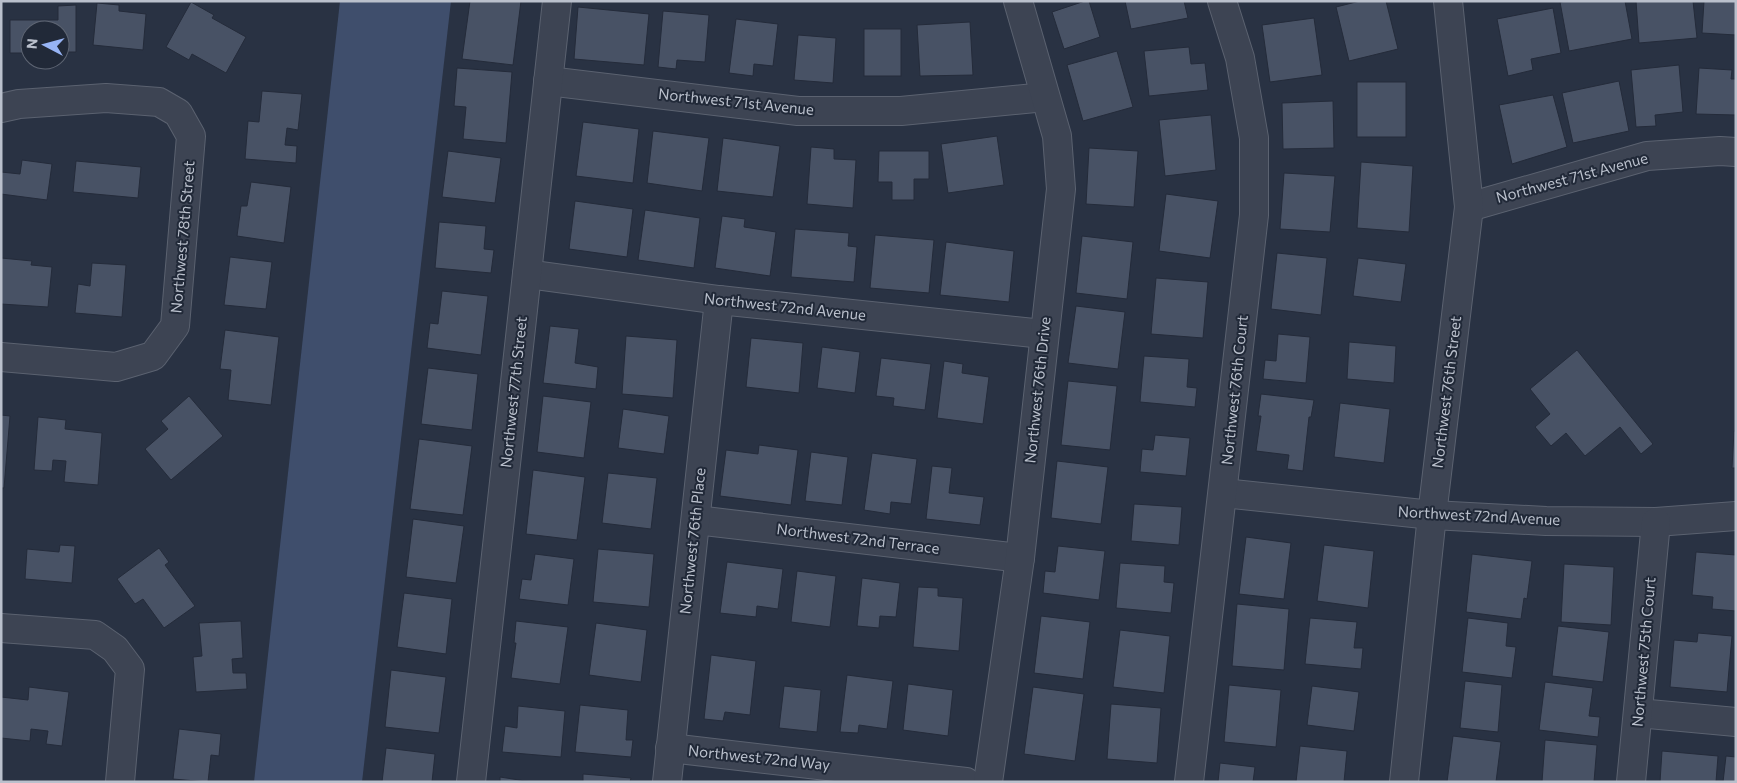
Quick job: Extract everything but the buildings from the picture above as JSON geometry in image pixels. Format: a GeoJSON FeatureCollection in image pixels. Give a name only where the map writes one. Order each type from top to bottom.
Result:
{"type":"FeatureCollection","features":[{"type":"Feature","properties":{"kind":"street","name":"Northwest 77th Street"},"geometry":{"type":"LineString","coordinates":[[471,782],[557,1]]}},
{"type":"Feature","properties":{"kind":"street","name":"Northwest 76th Drive"},"geometry":{"type":"LineString","coordinates":[[988,782],[1020,558],[1043,334],[1061,189],[1057,136],[1018,1]]}},
{"type":"Feature","properties":{"kind":"street","name":"Northwest 76th Court"},"geometry":{"type":"LineString","coordinates":[[1189,782],[1254,215],[1254,138],[1240,58],[1222,1]]}},
{"type":"Feature","properties":{"kind":"street","name":"Northwest 76th Street"},"geometry":{"type":"LineString","coordinates":[[1404,782],[1432,515],[1468,207],[1448,1]]}},
{"type":"Feature","properties":{"kind":"street","name":"Northwest 71st Avenue"},"geometry":{"type":"LineString","coordinates":[[548,81],[798,111],[901,111],[1045,97]]}},
{"type":"Feature","properties":{"kind":"street","name":"Northwest 78th Street"},"geometry":{"type":"LineString","coordinates":[[1,108],[19,104],[106,98],[159,102],[178,113],[192,136],[176,326],[153,356],[116,367],[1,357]]}},
{"type":"Feature","properties":{"kind":"street","name":"Northwest 71st Avenue"},"geometry":{"type":"LineString","coordinates":[[1468,207],[1647,156],[1720,151],[1736,152]]}},
{"type":"Feature","properties":{"kind":"street","name":"Northwest 72nd Avenue"},"geometry":{"type":"LineString","coordinates":[[527,274],[719,300],[1043,334]]}},
{"type":"Feature","properties":{"kind":"street","name":"Northwest 76th Place"},"geometry":{"type":"LineString","coordinates":[[667,782],[719,300]]}},
{"type":"Feature","properties":{"kind":"street","name":"Northwest 72nd Avenue"},"geometry":{"type":"LineString","coordinates":[[1223,493],[1432,515],[1546,522],[1656,522],[1736,516]]}},
{"type":"Feature","properties":{"kind":"street","name":"Northwest 72nd Terrace"},"geometry":{"type":"LineString","coordinates":[[696,520],[1020,558]]}},
{"type":"Feature","properties":{"kind":"street","name":"Northwest 75th Court"},"geometry":{"type":"LineString","coordinates":[[1631,782],[1656,522]]}},
{"type":"Feature","properties":{"kind":"street"},"geometry":{"type":"LineString","coordinates":[[1,628],[95,635],[115,649],[130,669],[120,782]]}},
{"type":"Feature","properties":{"kind":"street"},"geometry":{"type":"LineString","coordinates":[[1638,713],[1736,722]]}},
{"type":"Feature","properties":{"kind":"street","name":"Northwest 72nd Way"},"geometry":{"type":"LineString","coordinates":[[670,748],[966,782]]}},
{"type":"Feature","properties":{"kind":"water"},"geometry":{"type":"Polygon","coordinates":[[[340,1],[451,1],[362,782],[254,782],[340,1]]]}}]}
